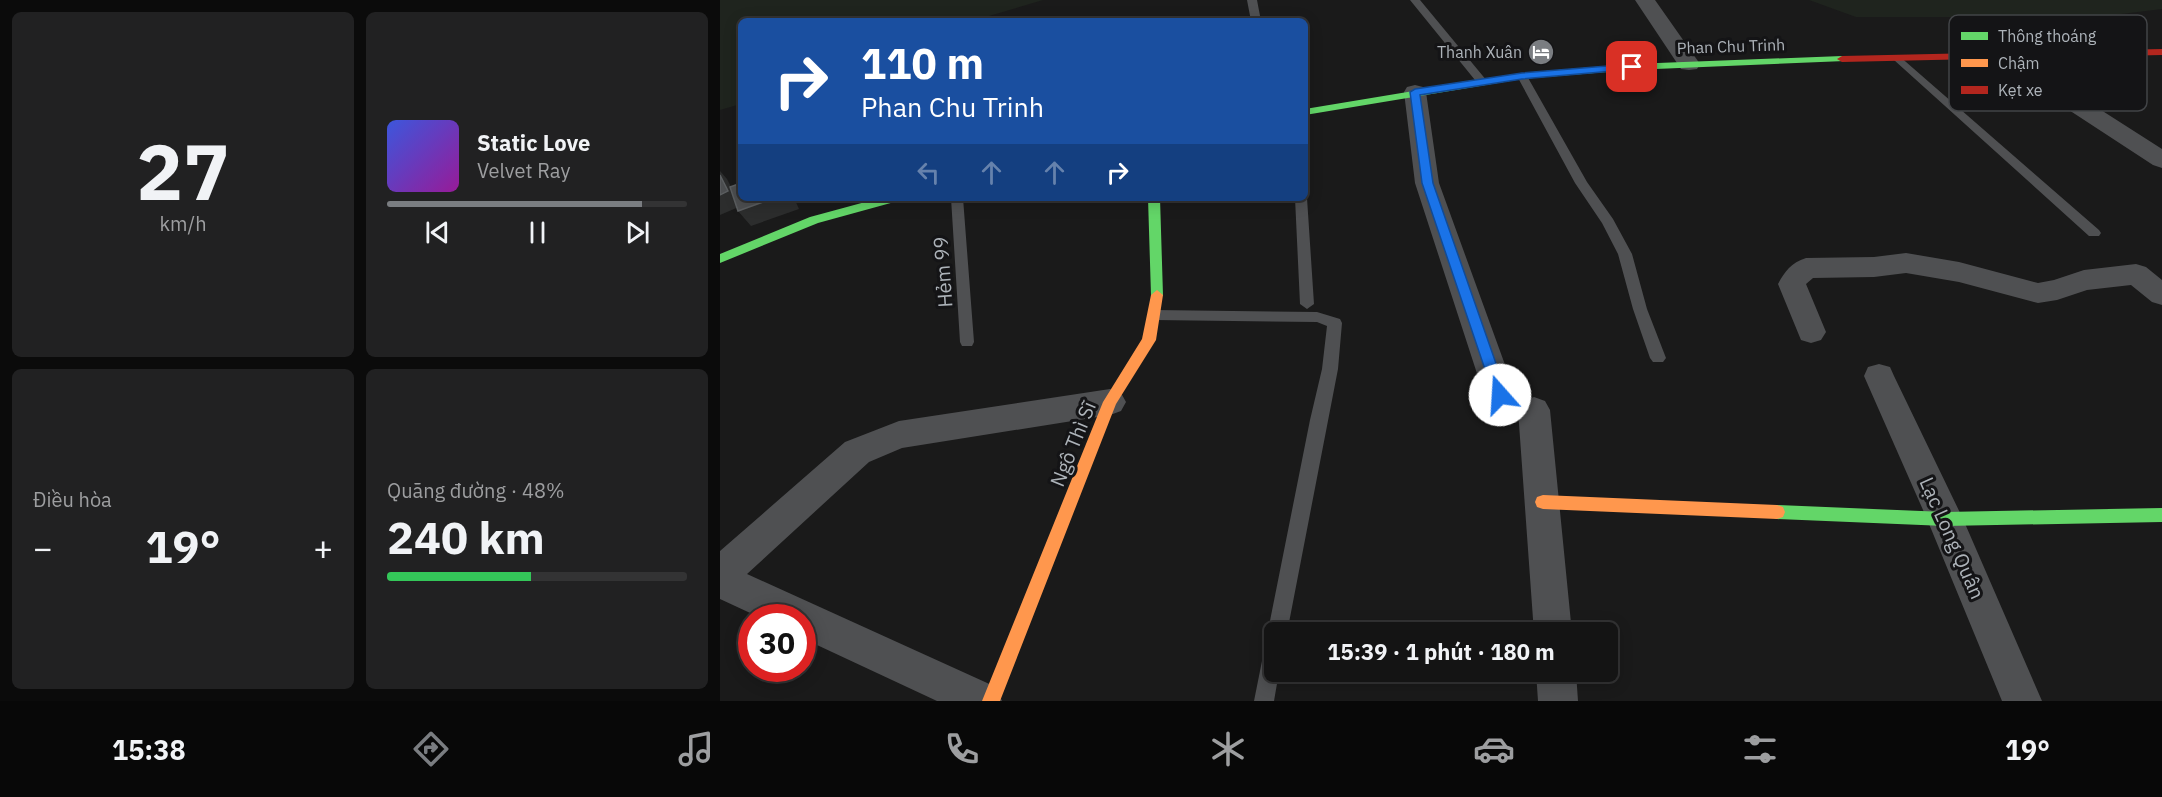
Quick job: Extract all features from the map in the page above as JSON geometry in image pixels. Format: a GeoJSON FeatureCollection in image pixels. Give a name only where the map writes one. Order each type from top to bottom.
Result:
{"type":"FeatureCollection","features":[{"type":"Feature","properties":{"kind":"main road","name":"Phan Chu Trinh"},"geometry":{"type":"LineString","coordinates":[[2147,52],[2162,52]]}},
{"type":"Feature","properties":{"kind":"main road","name":"Phan Chu Trinh"},"geometry":{"type":"LineString","coordinates":[[1308,111],[1522,76],[1689,64],[1949,57]]}},
{"type":"Feature","properties":{"kind":"main road"},"geometry":{"type":"LineString","coordinates":[[720,259],[814,220],[883,201]]}},
{"type":"Feature","properties":{"kind":"main road","name":"Ngô Thì Sĩ"},"geometry":{"type":"LineString","coordinates":[[991,701],[1110,402],[1149,339],[1157,302],[1154,201]]}},
{"type":"Feature","properties":{"kind":"main road"},"geometry":{"type":"LineString","coordinates":[[1543,502],[1945,519],[2162,514]]}},
{"type":"Feature","properties":{"kind":"street"},"geometry":{"type":"LineString","coordinates":[[1645,0],[1689,64]]}},
{"type":"Feature","properties":{"kind":"street"},"geometry":{"type":"LineString","coordinates":[[1415,92],[1427,183],[1500,395]]}},
{"type":"Feature","properties":{"kind":"street"},"geometry":{"type":"LineString","coordinates":[[2086,111],[2162,160]]}},
{"type":"Feature","properties":{"kind":"street"},"geometry":{"type":"LineString","coordinates":[[1811,332],[1792,284],[1806,268],[1874,267],[1906,263],[1959,272],[2038,293],[2057,290],[2084,280],[2136,274],[2162,295]]}},
{"type":"Feature","properties":{"kind":"street","name":"Lạc Long Quân"},"geometry":{"type":"LineString","coordinates":[[1879,376],[1945,519],[2022,701]]}},
{"type":"Feature","properties":{"kind":"street"},"geometry":{"type":"LineString","coordinates":[[720,575],[857,452],[898,435],[1110,402]]}},
{"type":"Feature","properties":{"kind":"street"},"geometry":{"type":"LineString","coordinates":[[1534,410],[1552,622]]}},
{"type":"Feature","properties":{"kind":"street"},"geometry":{"type":"LineString","coordinates":[[720,580],[772,604]]}},
{"type":"Feature","properties":{"kind":"street"},"geometry":{"type":"LineString","coordinates":[[816,624],[982,701]]}},
{"type":"Feature","properties":{"kind":"street"},"geometry":{"type":"LineString","coordinates":[[1557,682],[1558,701]]}},
{"type":"Feature","properties":{"kind":"lane"},"geometry":{"type":"LineString","coordinates":[[1252,0],[1255,18]]}},
{"type":"Feature","properties":{"kind":"lane"},"geometry":{"type":"LineString","coordinates":[[1415,0],[1483,83]]}},
{"type":"Feature","properties":{"kind":"lane"},"geometry":{"type":"LineString","coordinates":[[1898,58],[1949,104]]}},
{"type":"Feature","properties":{"kind":"lane"},"geometry":{"type":"LineString","coordinates":[[1522,76],[1581,183],[1608,222],[1625,254],[1640,309],[1658,358]]}},
{"type":"Feature","properties":{"kind":"lane"},"geometry":{"type":"LineString","coordinates":[[1957,111],[2094,233]]}},
{"type":"Feature","properties":{"kind":"lane","name":"Hẻm 99"},"geometry":{"type":"LineString","coordinates":[[957,201],[967,342]]}},
{"type":"Feature","properties":{"kind":"lane"},"geometry":{"type":"LineString","coordinates":[[1301,201],[1307,304]]}},
{"type":"Feature","properties":{"kind":"lane"},"geometry":{"type":"LineString","coordinates":[[1154,315],[1317,317],[1335,323],[1330,369],[1279,622]]}},
{"type":"Feature","properties":{"kind":"lane"},"geometry":{"type":"LineString","coordinates":[[1264,701],[1268,682]]}},
{"type":"Feature","properties":{"kind":"shaded area"},"geometry":{"type":"Polygon","coordinates":[[[720,0],[1043,0],[982,18],[738,18],[738,105],[720,110],[720,0]]]}},
{"type":"Feature","properties":{"kind":"shaded area"},"geometry":{"type":"Polygon","coordinates":[[[1809,0],[2162,0],[2162,9],[2113,15],[1856,17],[1809,0]]]}},
{"type":"Feature","properties":{"kind":"building"},"geometry":{"type":"Polygon","coordinates":[[[720,175],[728,191],[720,195],[720,175]]]}},
{"type":"Feature","properties":{"kind":"building"},"geometry":{"type":"Polygon","coordinates":[[[738,184],[738,201],[766,201],[738,211],[730,187],[738,184]]]}},
{"type":"Feature","properties":{"kind":"traffic: fast"},"geometry":{"type":"LineString","coordinates":[[1308,112],[1522,76],[1632,67],[1842,59]]}},
{"type":"Feature","properties":{"kind":"traffic: fast"},"geometry":{"type":"LineString","coordinates":[[720,259],[814,220],[883,201]]}},
{"type":"Feature","properties":{"kind":"traffic: fast"},"geometry":{"type":"LineString","coordinates":[[1154,201],[1157,295]]}},
{"type":"Feature","properties":{"kind":"traffic: fast"},"geometry":{"type":"LineString","coordinates":[[1777,512],[1945,519],[2162,515]]}},
{"type":"Feature","properties":{"kind":"traffic: slow"},"geometry":{"type":"LineString","coordinates":[[991,701],[1110,402],[1149,340],[1157,295]]}},
{"type":"Feature","properties":{"kind":"traffic: slow"},"geometry":{"type":"LineString","coordinates":[[1543,502],[1777,512]]}},
{"type":"Feature","properties":{"kind":"traffic: jam"},"geometry":{"type":"LineString","coordinates":[[2147,52],[2162,52]]}},
{"type":"Feature","properties":{"kind":"traffic: jam"},"geometry":{"type":"LineString","coordinates":[[1842,59],[1949,57]]}},
{"type":"Feature","properties":{"kind":"place","name":"Thanh Xuân"},"geometry":{"type":"Point","coordinates":[1541,52]}},
{"type":"Feature","properties":{"kind":"route"},"geometry":{"type":"LineString","coordinates":[[1500,395],[1427,183],[1415,92],[1522,76],[1632,67]]}}]}
